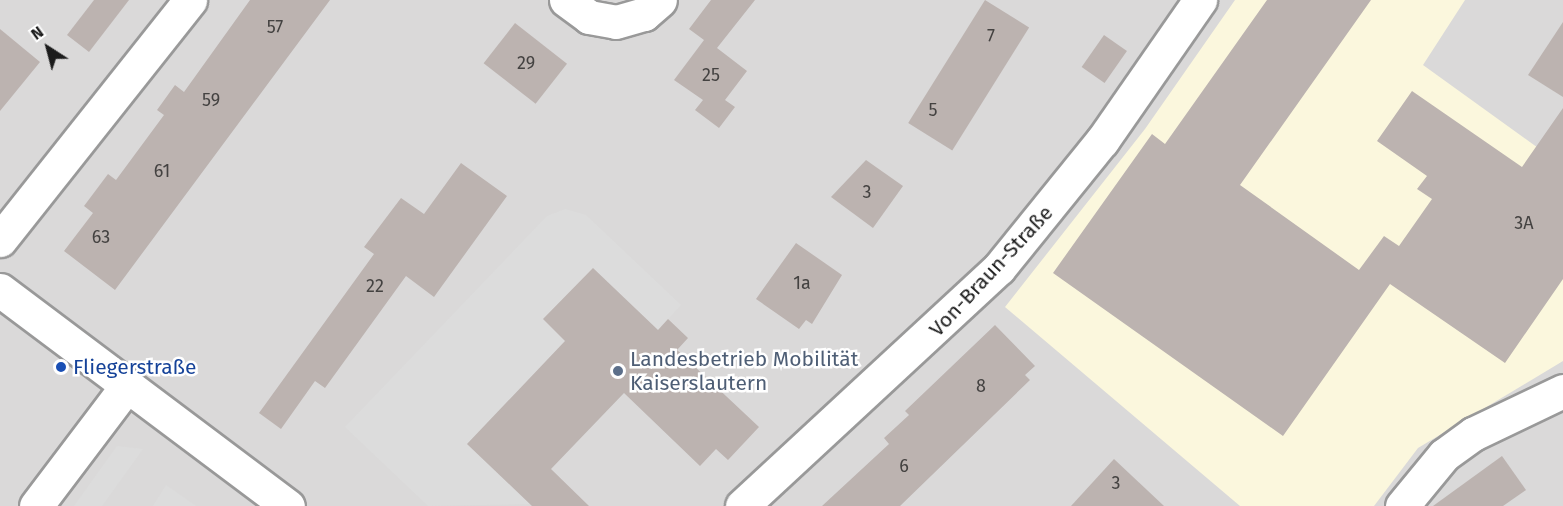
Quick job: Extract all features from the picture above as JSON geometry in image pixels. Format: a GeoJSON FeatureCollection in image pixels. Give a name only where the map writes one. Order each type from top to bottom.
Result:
{"type":"FeatureCollection","features":[{"type":"Feature","properties":{"kind":"street"},"geometry":{"type":"LineString","coordinates":[[0,240],[190,0]]}},
{"type":"Feature","properties":{"kind":"street"},"geometry":{"type":"LineString","coordinates":[[566,0],[589,17],[616,22],[644,14],[660,0]]}},
{"type":"Feature","properties":{"kind":"street","name":"Von-Braun-Straße"},"geometry":{"type":"LineString","coordinates":[[742,506],[999,268],[1102,141],[1200,0]]}},
{"type":"Feature","properties":{"kind":"street"},"geometry":{"type":"LineString","coordinates":[[0,290],[126,387],[288,506]]}},
{"type":"Feature","properties":{"kind":"street"},"geometry":{"type":"LineString","coordinates":[[36,506],[126,387]]}},
{"type":"Feature","properties":{"kind":"street"},"geometry":{"type":"LineString","coordinates":[[1402,506],[1444,455],[1563,391]]}},
{"type":"Feature","properties":{"kind":"shaded area"},"geometry":{"type":"Polygon","coordinates":[[[0,0],[1563,0],[1563,506],[0,506],[0,0]]]}},
{"type":"Feature","properties":{"kind":"shaded area"},"geometry":{"type":"Polygon","coordinates":[[[1235,0],[1465,0],[1423,65],[1563,166],[1563,361],[1418,448],[1374,506],[1240,506],[1005,307],[1145,129],[1235,0]]]}},
{"type":"Feature","properties":{"kind":"shaded area"},"geometry":{"type":"Polygon","coordinates":[[[565,209],[586,215],[681,305],[658,330],[593,268],[543,319],[565,341],[467,444],[530,504],[428,506],[345,427],[547,216],[565,209]]]}},
{"type":"Feature","properties":{"kind":"shaded area"},"geometry":{"type":"Polygon","coordinates":[[[117,446],[143,449],[102,506],[74,506],[117,446]]]}},
{"type":"Feature","properties":{"kind":"shaded area"},"geometry":{"type":"Polygon","coordinates":[[[166,485],[196,506],[153,506],[166,485]]]}},
{"type":"Feature","properties":{"kind":"building"},"geometry":{"type":"Polygon","coordinates":[[[94,0],[129,0],[89,52],[67,35],[94,0]]]}},
{"type":"Feature","properties":{"kind":"building"},"geometry":{"type":"Polygon","coordinates":[[[250,0],[330,0],[115,290],[64,251],[93,213],[84,206],[108,174],[116,180],[164,115],[157,110],[175,85],[184,92],[250,0]]]}},
{"type":"Feature","properties":{"kind":"building"},"geometry":{"type":"Polygon","coordinates":[[[711,0],[755,0],[717,48],[747,71],[725,100],[735,107],[719,128],[695,110],[703,100],[674,80],[704,40],[689,29],[711,0]]]}},
{"type":"Feature","properties":{"kind":"building"},"geometry":{"type":"Polygon","coordinates":[[[985,0],[1029,28],[952,151],[908,123],[985,0]]]}},
{"type":"Feature","properties":{"kind":"building"},"geometry":{"type":"Polygon","coordinates":[[[1267,0],[1371,0],[1240,185],[1359,270],[1384,236],[1399,246],[1432,199],[1417,189],[1427,176],[1377,141],[1412,91],[1522,167],[1563,108],[1563,279],[1505,363],[1390,284],[1283,436],[1053,273],[1152,134],[1165,144],[1267,0]]]}},
{"type":"Feature","properties":{"kind":"building"},"geometry":{"type":"Polygon","coordinates":[[[1563,22],[1563,97],[1528,75],[1563,22]]]}},
{"type":"Feature","properties":{"kind":"building"},"geometry":{"type":"Polygon","coordinates":[[[515,23],[567,64],[536,104],[484,63],[515,23]]]}},
{"type":"Feature","properties":{"kind":"building"},"geometry":{"type":"Polygon","coordinates":[[[0,29],[40,62],[0,111],[0,29]]]}},
{"type":"Feature","properties":{"kind":"building"},"geometry":{"type":"Polygon","coordinates":[[[1104,35],[1127,51],[1105,83],[1082,67],[1104,35]]]}},
{"type":"Feature","properties":{"kind":"building"},"geometry":{"type":"Polygon","coordinates":[[[866,160],[903,186],[873,228],[831,197],[866,160]]]}},
{"type":"Feature","properties":{"kind":"building"},"geometry":{"type":"Polygon","coordinates":[[[461,163],[507,196],[434,297],[406,276],[325,388],[315,381],[281,429],[259,413],[374,254],[364,247],[401,198],[424,214],[461,163]]]}},
{"type":"Feature","properties":{"kind":"building"},"geometry":{"type":"Polygon","coordinates":[[[796,243],[842,275],[812,324],[806,320],[799,329],[756,299],[796,243]]]}},
{"type":"Feature","properties":{"kind":"building","name":"Landesbetrieb Mobilität Kaiserslautern"},"geometry":{"type":"Polygon","coordinates":[[[593,268],[658,330],[668,319],[688,338],[677,350],[759,427],[728,460],[716,449],[700,466],[624,393],[551,469],[589,506],[532,506],[467,444],[565,341],[543,319],[593,268]]]}},
{"type":"Feature","properties":{"kind":"building"},"geometry":{"type":"Polygon","coordinates":[[[995,325],[1035,366],[1025,375],[1030,380],[900,506],[822,506],[889,444],[884,438],[909,415],[905,411],[995,325]]]}},
{"type":"Feature","properties":{"kind":"building"},"geometry":{"type":"Polygon","coordinates":[[[1502,456],[1526,490],[1503,506],[1433,506],[1502,456]]]}},
{"type":"Feature","properties":{"kind":"building"},"geometry":{"type":"Polygon","coordinates":[[[1114,459],[1164,506],[1071,506],[1114,459]]]}},
{"type":"Feature","properties":{"kind":"place","name":"Fliegerstraße"},"geometry":{"type":"Point","coordinates":[61,367]}},
{"type":"Feature","properties":{"kind":"place","name":"Landesbetrieb Mobilität Kaiserslautern"},"geometry":{"type":"Point","coordinates":[618,371]}}]}
